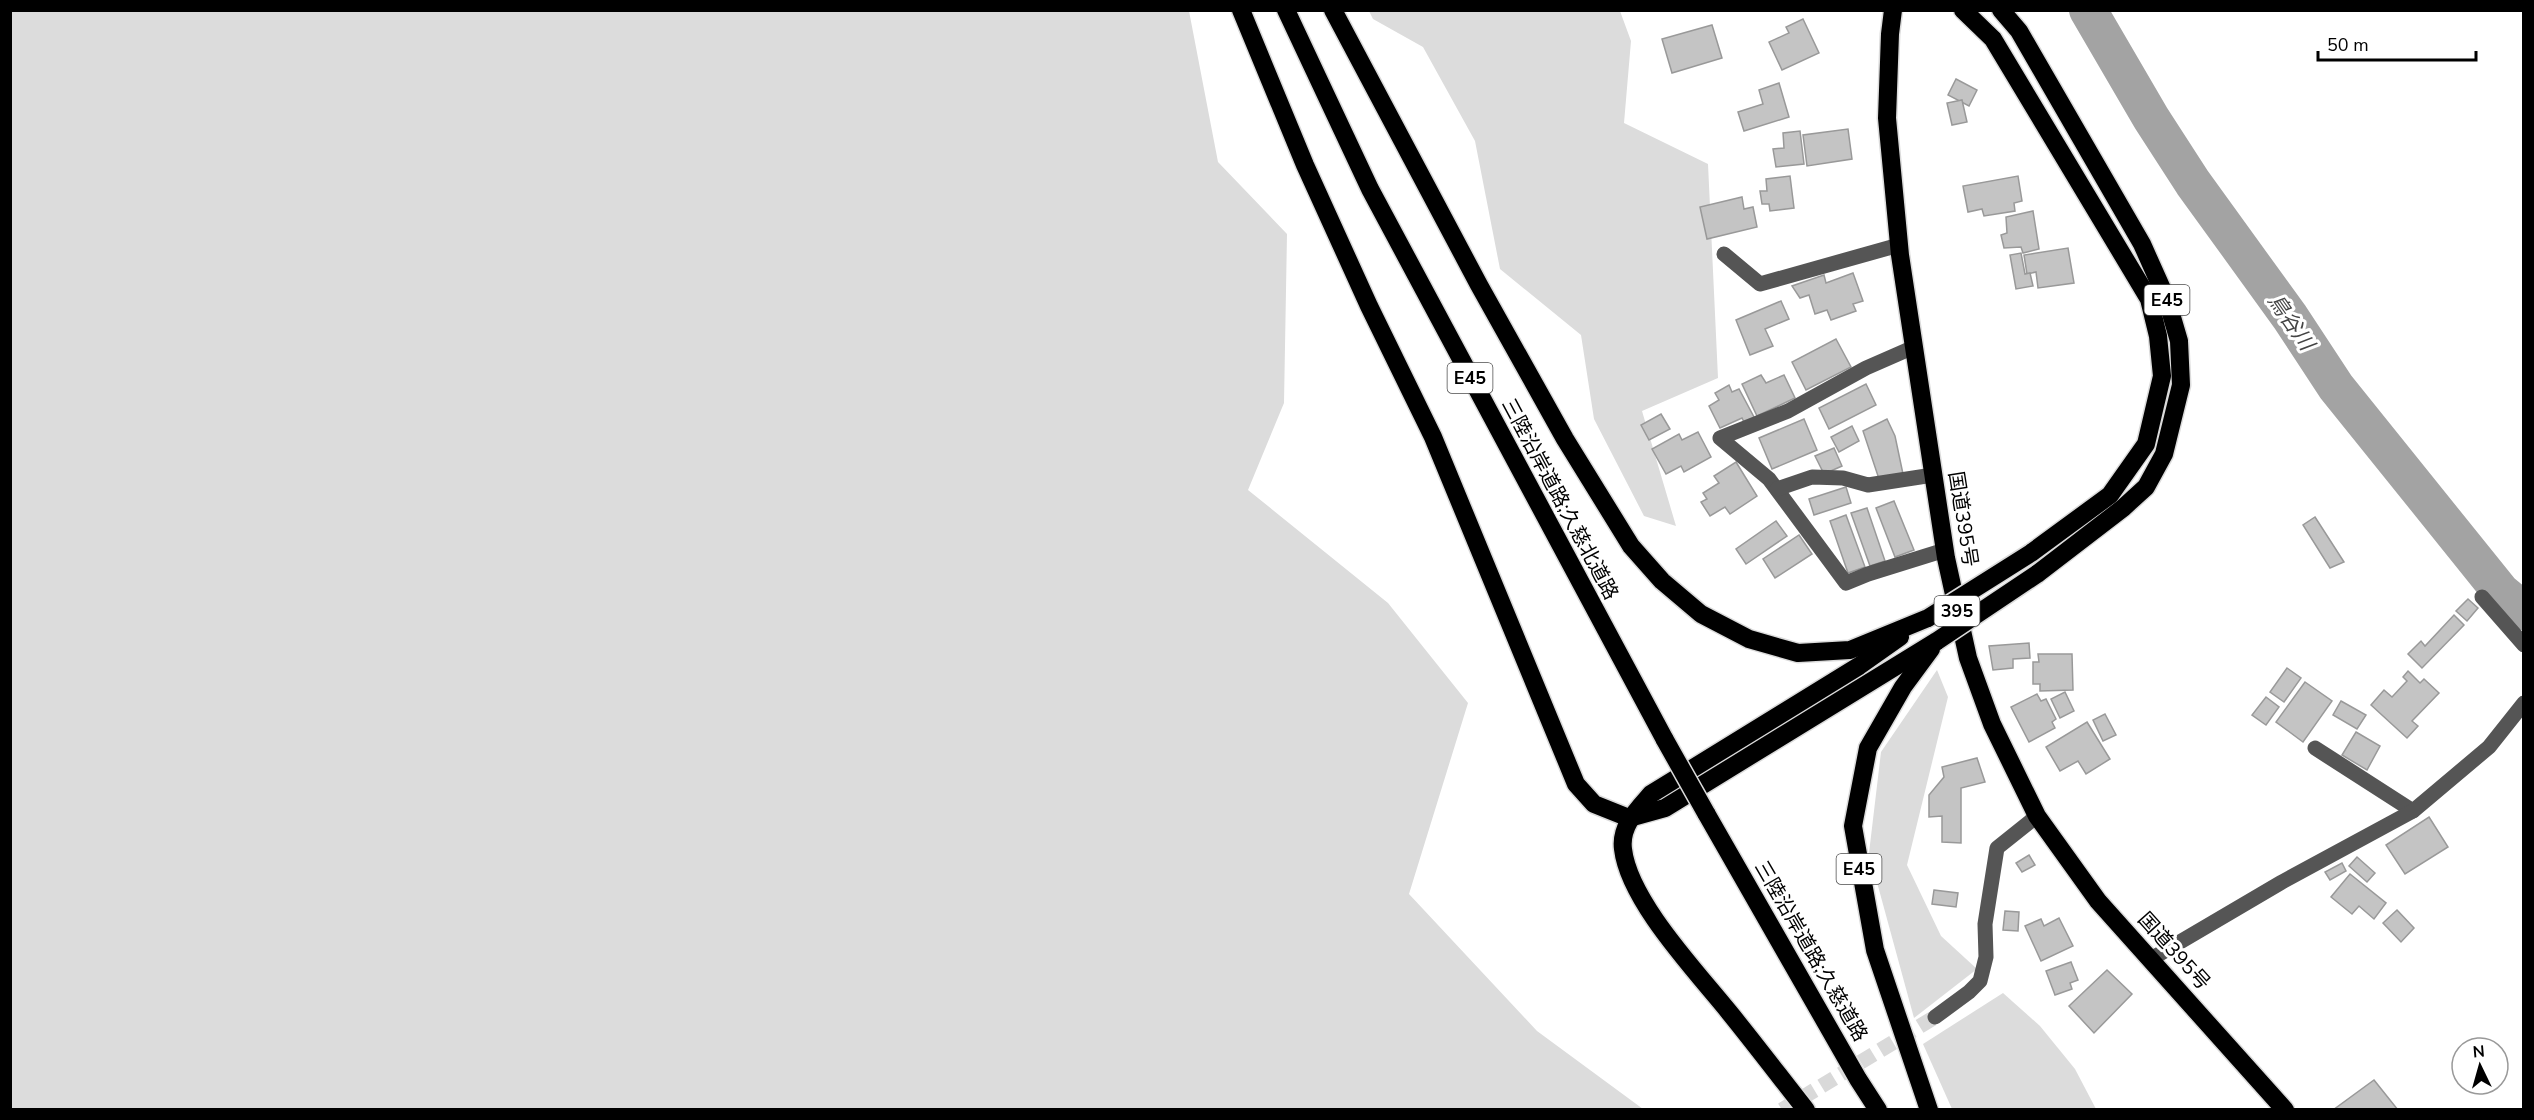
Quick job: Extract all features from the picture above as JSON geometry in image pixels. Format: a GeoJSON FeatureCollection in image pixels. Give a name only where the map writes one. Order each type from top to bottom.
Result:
{"type":"FeatureCollection","features":[{"type":"Feature","properties":{"kind":"highway"},"geometry":{"type":"LineString","coordinates":[[1241,10],[1305,165],[1432,437],[1576,784],[1594,804],[1629,818],[1665,808],[1937,641]]}},
{"type":"Feature","properties":{"kind":"highway","name":"三陸沿岸道路;久慈北道路"},"geometry":{"type":"LineString","coordinates":[[1286,10],[1370,189],[1706,813]]}},
{"type":"Feature","properties":{"kind":"highway"},"geometry":{"type":"LineString","coordinates":[[1332,10],[1479,285],[1566,439],[1631,546],[1662,581],[1710,619],[1749,639],[1798,653],[1850,650],[1928,618]]}},
{"type":"Feature","properties":{"kind":"highway","name":"国道395号"},"geometry":{"type":"LineString","coordinates":[[1893,10],[1887,118],[1899,245],[1945,550],[1968,658],[1992,724],[2037,816],[2098,901],[2285,1110]]}},
{"type":"Feature","properties":{"kind":"highway","name":"E45"},"geometry":{"type":"LineString","coordinates":[[1806,1110],[1687,962],[1643,901],[1629,875],[1622,846],[1629,818],[1651,794],[1859,666],[1928,618],[2031,553],[2110,495],[2146,444],[2162,376],[2158,336],[2149,299],[1993,39],[1963,10]]}},
{"type":"Feature","properties":{"kind":"highway","name":"E45"},"geometry":{"type":"LineString","coordinates":[[1929,1110],[1875,950],[1861,880],[1853,826],[1868,748],[1903,687],[1937,641],[2037,574],[2123,508],[2146,487],[2164,454],[2181,385],[2179,341],[2167,300],[2142,244],[2019,31],[2001,10]]}},
{"type":"Feature","properties":{"kind":"highway","name":"三陸沿岸道路;久慈道路"},"geometry":{"type":"LineString","coordinates":[[1706,813],[1878,1110]]}},
{"type":"Feature","properties":{"kind":"street"},"geometry":{"type":"LineString","coordinates":[[1724,254],[1760,284],[1899,245]]}},
{"type":"Feature","properties":{"kind":"street"},"geometry":{"type":"LineString","coordinates":[[1914,348],[1866,368],[1788,411],[1720,438],[1769,479],[1846,583],[1945,550]]}},
{"type":"Feature","properties":{"kind":"street"},"geometry":{"type":"LineString","coordinates":[[1777,489],[1812,477],[1843,478],[1868,485],[1933,475]]}},
{"type":"Feature","properties":{"kind":"street"},"geometry":{"type":"LineString","coordinates":[[2482,597],[2523,645]]}},
{"type":"Feature","properties":{"kind":"street"},"geometry":{"type":"LineString","coordinates":[[2151,959],[2282,882],[2413,811],[2489,747],[2523,703]]}},
{"type":"Feature","properties":{"kind":"street"},"geometry":{"type":"LineString","coordinates":[[2315,748],[2413,811]]}},
{"type":"Feature","properties":{"kind":"street"},"geometry":{"type":"LineString","coordinates":[[1935,1017],[1980,981],[1986,957],[1985,924],[1997,848],[2037,816]]}},
{"type":"Feature","properties":{"kind":"shaded area"},"geometry":{"type":"Polygon","coordinates":[[[10,11],[1189,11],[1218,162],[1287,234],[1284,403],[1248,490],[1388,603],[1468,703],[1409,894],[1537,1031],[1643,1109],[11,1109],[10,11]]]}},
{"type":"Feature","properties":{"kind":"shaded area"},"geometry":{"type":"Polygon","coordinates":[[[1369,11],[1620,11],[1631,41],[1624,123],[1708,164],[1718,378],[1642,411],[1676,526],[1644,516],[1594,419],[1581,335],[1500,269],[1475,141],[1423,47],[1373,19],[1369,11]]]}},
{"type":"Feature","properties":{"kind":"shaded area"},"geometry":{"type":"Polygon","coordinates":[[[1937,670],[1948,697],[1907,865],[1941,936],[1977,969],[1914,1018],[1869,853],[1881,752],[1937,670]]]}},
{"type":"Feature","properties":{"kind":"shaded area"},"geometry":{"type":"Polygon","coordinates":[[[2003,993],[2040,1026],[2075,1069],[2096,1109],[1952,1109],[1923,1044],[2003,993]]]}},
{"type":"Feature","properties":{"kind":"building"},"geometry":{"type":"Polygon","coordinates":[[[1803,19],[1819,53],[1782,70],[1769,42],[1789,33],[1786,27],[1803,19]]]}},
{"type":"Feature","properties":{"kind":"building"},"geometry":{"type":"Polygon","coordinates":[[[1712,25],[1722,58],[1672,73],[1662,39],[1712,25]]]}},
{"type":"Feature","properties":{"kind":"building"},"geometry":{"type":"Polygon","coordinates":[[[1956,79],[1977,90],[1969,106],[1948,95],[1956,79]]]}},
{"type":"Feature","properties":{"kind":"building"},"geometry":{"type":"Polygon","coordinates":[[[1779,83],[1789,117],[1744,131],[1738,112],[1763,104],[1759,90],[1779,83]]]}},
{"type":"Feature","properties":{"kind":"building"},"geometry":{"type":"Polygon","coordinates":[[[1962,100],[1967,122],[1952,125],[1947,103],[1962,100]]]}},
{"type":"Feature","properties":{"kind":"building"},"geometry":{"type":"Polygon","coordinates":[[[1848,129],[1852,159],[1807,166],[1803,135],[1848,129]]]}},
{"type":"Feature","properties":{"kind":"building"},"geometry":{"type":"Polygon","coordinates":[[[1800,131],[1804,164],[1776,167],[1773,149],[1784,148],[1783,133],[1800,131]]]}},
{"type":"Feature","properties":{"kind":"building"},"geometry":{"type":"Polygon","coordinates":[[[1790,176],[1794,208],[1770,211],[1769,204],[1762,204],[1760,191],[1767,191],[1766,179],[1790,176]]]}},
{"type":"Feature","properties":{"kind":"building"},"geometry":{"type":"Polygon","coordinates":[[[2018,176],[2022,201],[2014,203],[2015,211],[1984,216],[1982,209],[1968,212],[1963,186],[2018,176]]]}},
{"type":"Feature","properties":{"kind":"building"},"geometry":{"type":"Polygon","coordinates":[[[1742,197],[1744,209],[1753,207],[1757,227],[1707,239],[1700,207],[1742,197]]]}},
{"type":"Feature","properties":{"kind":"building"},"geometry":{"type":"Polygon","coordinates":[[[2033,211],[2039,249],[2023,253],[2021,247],[2004,248],[2001,235],[2007,233],[2006,217],[2033,211]]]}},
{"type":"Feature","properties":{"kind":"building"},"geometry":{"type":"Polygon","coordinates":[[[2068,248],[2074,283],[2038,288],[2036,272],[2027,274],[2024,255],[2068,248]]]}},
{"type":"Feature","properties":{"kind":"building"},"geometry":{"type":"Polygon","coordinates":[[[2021,253],[2025,274],[2030,273],[2033,286],[2016,289],[2010,255],[2021,253]]]}},
{"type":"Feature","properties":{"kind":"building"},"geometry":{"type":"Polygon","coordinates":[[[1853,273],[1863,301],[1853,304],[1856,311],[1831,320],[1827,310],[1815,314],[1809,295],[1800,298],[1792,286],[1824,275],[1826,283],[1853,273]]]}},
{"type":"Feature","properties":{"kind":"building"},"geometry":{"type":"Polygon","coordinates":[[[1781,301],[1789,319],[1765,329],[1773,346],[1750,355],[1736,320],[1781,301]]]}},
{"type":"Feature","properties":{"kind":"building"},"geometry":{"type":"Polygon","coordinates":[[[1836,339],[1851,367],[1806,390],[1792,362],[1836,339]]]}},
{"type":"Feature","properties":{"kind":"building"},"geometry":{"type":"Polygon","coordinates":[[[1761,375],[1766,383],[1784,375],[1795,398],[1757,416],[1742,384],[1761,375]]]}},
{"type":"Feature","properties":{"kind":"building"},"geometry":{"type":"Polygon","coordinates":[[[1866,384],[1876,405],[1829,429],[1819,408],[1866,384]]]}},
{"type":"Feature","properties":{"kind":"building"},"geometry":{"type":"Polygon","coordinates":[[[1729,385],[1732,392],[1739,389],[1755,419],[1745,424],[1742,418],[1720,428],[1709,406],[1719,400],[1715,393],[1729,385]]]}},
{"type":"Feature","properties":{"kind":"building"},"geometry":{"type":"Polygon","coordinates":[[[1661,414],[1670,429],[1649,440],[1641,425],[1661,414]]]}},
{"type":"Feature","properties":{"kind":"building"},"geometry":{"type":"Polygon","coordinates":[[[1804,419],[1817,450],[1772,469],[1759,438],[1804,419]]]}},
{"type":"Feature","properties":{"kind":"building"},"geometry":{"type":"Polygon","coordinates":[[[1887,419],[1895,436],[1903,474],[1879,479],[1863,431],[1887,419]]]}},
{"type":"Feature","properties":{"kind":"building"},"geometry":{"type":"Polygon","coordinates":[[[1852,426],[1859,441],[1839,452],[1831,437],[1852,426]]]}},
{"type":"Feature","properties":{"kind":"building"},"geometry":{"type":"Polygon","coordinates":[[[1698,432],[1711,457],[1684,472],[1681,466],[1666,474],[1652,449],[1679,434],[1682,440],[1698,432]]]}},
{"type":"Feature","properties":{"kind":"building"},"geometry":{"type":"Polygon","coordinates":[[[1834,448],[1842,466],[1824,474],[1815,456],[1834,448]]]}},
{"type":"Feature","properties":{"kind":"building"},"geometry":{"type":"Polygon","coordinates":[[[1736,462],[1757,496],[1730,514],[1725,507],[1710,516],[1701,502],[1707,499],[1703,493],[1719,483],[1714,476],[1736,462]]]}},
{"type":"Feature","properties":{"kind":"building"},"geometry":{"type":"Polygon","coordinates":[[[1846,487],[1851,503],[1814,515],[1809,499],[1846,487]]]}},
{"type":"Feature","properties":{"kind":"building"},"geometry":{"type":"Polygon","coordinates":[[[1894,501],[1914,550],[1895,557],[1876,508],[1894,501]]]}},
{"type":"Feature","properties":{"kind":"building"},"geometry":{"type":"Polygon","coordinates":[[[1867,508],[1885,561],[1870,566],[1851,513],[1867,508]]]}},
{"type":"Feature","properties":{"kind":"building"},"geometry":{"type":"Polygon","coordinates":[[[1846,515],[1865,567],[1848,573],[1830,521],[1846,515]]]}},
{"type":"Feature","properties":{"kind":"building"},"geometry":{"type":"Polygon","coordinates":[[[2315,517],[2344,562],[2330,568],[2303,525],[2315,517]]]}},
{"type":"Feature","properties":{"kind":"building"},"geometry":{"type":"Polygon","coordinates":[[[1776,521],[1787,536],[1746,564],[1736,549],[1776,521]]]}},
{"type":"Feature","properties":{"kind":"building"},"geometry":{"type":"Polygon","coordinates":[[[1799,535],[1812,554],[1775,578],[1763,559],[1799,535]]]}},
{"type":"Feature","properties":{"kind":"building"},"geometry":{"type":"Polygon","coordinates":[[[2468,599],[2478,608],[2467,621],[2456,611],[2468,599]]]}},
{"type":"Feature","properties":{"kind":"building"},"geometry":{"type":"Polygon","coordinates":[[[2454,615],[2464,625],[2422,668],[2408,654],[2421,641],[2425,646],[2454,615]]]}},
{"type":"Feature","properties":{"kind":"building"},"geometry":{"type":"Polygon","coordinates":[[[2029,643],[2030,658],[2013,659],[2013,668],[1993,670],[1989,646],[2029,643]]]}},
{"type":"Feature","properties":{"kind":"building"},"geometry":{"type":"Polygon","coordinates":[[[2038,654],[2072,654],[2073,690],[2040,691],[2040,684],[2033,684],[2033,662],[2039,662],[2038,654]]]}},
{"type":"Feature","properties":{"kind":"building"},"geometry":{"type":"Polygon","coordinates":[[[2287,668],[2301,678],[2284,702],[2270,692],[2287,668]]]}},
{"type":"Feature","properties":{"kind":"building"},"geometry":{"type":"Polygon","coordinates":[[[2408,671],[2420,683],[2424,679],[2439,693],[2412,721],[2418,726],[2407,738],[2371,705],[2384,690],[2392,697],[2407,681],[2403,677],[2408,671]]]}},
{"type":"Feature","properties":{"kind":"building"},"geometry":{"type":"Polygon","coordinates":[[[2305,682],[2332,701],[2303,742],[2276,722],[2305,682]]]}},
{"type":"Feature","properties":{"kind":"building"},"geometry":{"type":"Polygon","coordinates":[[[2065,692],[2074,711],[2060,718],[2051,699],[2065,692]]]}},
{"type":"Feature","properties":{"kind":"building"},"geometry":{"type":"Polygon","coordinates":[[[2037,694],[2041,701],[2046,699],[2056,719],[2052,722],[2055,728],[2029,742],[2011,707],[2037,694]]]}},
{"type":"Feature","properties":{"kind":"building"},"geometry":{"type":"Polygon","coordinates":[[[2266,697],[2279,707],[2266,725],[2252,715],[2266,697]]]}},
{"type":"Feature","properties":{"kind":"building"},"geometry":{"type":"Polygon","coordinates":[[[2341,701],[2366,715],[2357,729],[2333,715],[2341,701]]]}},
{"type":"Feature","properties":{"kind":"building"},"geometry":{"type":"Polygon","coordinates":[[[2105,714],[2116,735],[2103,741],[2093,720],[2105,714]]]}},
{"type":"Feature","properties":{"kind":"building"},"geometry":{"type":"Polygon","coordinates":[[[2087,722],[2110,759],[2086,774],[2078,761],[2060,771],[2046,747],[2087,722]]]}},
{"type":"Feature","properties":{"kind":"building"},"geometry":{"type":"Polygon","coordinates":[[[2356,732],[2380,746],[2367,770],[2342,755],[2356,732]]]}},
{"type":"Feature","properties":{"kind":"building"},"geometry":{"type":"Polygon","coordinates":[[[1977,758],[1985,782],[1961,788],[1961,843],[1942,842],[1942,816],[1929,817],[1929,795],[1944,777],[1942,767],[1977,758]]]}},
{"type":"Feature","properties":{"kind":"building"},"geometry":{"type":"Polygon","coordinates":[[[2429,817],[2448,847],[2405,874],[2386,845],[2429,817]]]}},
{"type":"Feature","properties":{"kind":"building"},"geometry":{"type":"Polygon","coordinates":[[[2029,855],[2035,865],[2022,872],[2016,863],[2029,855]]]}},
{"type":"Feature","properties":{"kind":"building"},"geometry":{"type":"Polygon","coordinates":[[[2357,857],[2375,873],[2367,882],[2349,866],[2357,857]]]}},
{"type":"Feature","properties":{"kind":"building"},"geometry":{"type":"Polygon","coordinates":[[[2342,863],[2346,871],[2330,880],[2325,872],[2342,863]]]}},
{"type":"Feature","properties":{"kind":"building"},"geometry":{"type":"Polygon","coordinates":[[[2350,874],[2386,903],[2374,919],[2359,906],[2352,914],[2331,897],[2350,874]]]}},
{"type":"Feature","properties":{"kind":"building"},"geometry":{"type":"Polygon","coordinates":[[[1934,890],[1958,893],[1956,907],[1932,904],[1934,890]]]}},
{"type":"Feature","properties":{"kind":"building"},"geometry":{"type":"Polygon","coordinates":[[[2397,910],[2414,928],[2401,942],[2383,923],[2397,910]]]}},
{"type":"Feature","properties":{"kind":"building"},"geometry":{"type":"Polygon","coordinates":[[[2005,911],[2019,912],[2018,931],[2003,930],[2005,911]]]}},
{"type":"Feature","properties":{"kind":"building"},"geometry":{"type":"Polygon","coordinates":[[[2059,918],[2073,946],[2041,961],[2025,926],[2041,919],[2044,926],[2059,918]]]}},
{"type":"Feature","properties":{"kind":"building"},"geometry":{"type":"Polygon","coordinates":[[[2071,962],[2078,980],[2070,983],[2072,989],[2055,995],[2046,971],[2071,962]]]}},
{"type":"Feature","properties":{"kind":"building"},"geometry":{"type":"Polygon","coordinates":[[[2107,970],[2132,994],[2094,1033],[2069,1006],[2107,970]]]}},
{"type":"Feature","properties":{"kind":"building"},"geometry":{"type":"Polygon","coordinates":[[[2374,1080],[2398,1110],[2333,1110],[2374,1080]]]}},
{"type":"Feature","properties":{"kind":"waterway","name":"鳥谷川"},"geometry":{"type":"LineString","coordinates":[[2088,10],[2151,118],[2193,183],[2290,317],[2336,387],[2501,592],[2524,611]]}},
{"type":"Feature","properties":{"kind":"tunnel"},"geometry":{"type":"LineString","coordinates":[[1782,1110],[1935,1017]]}}]}
